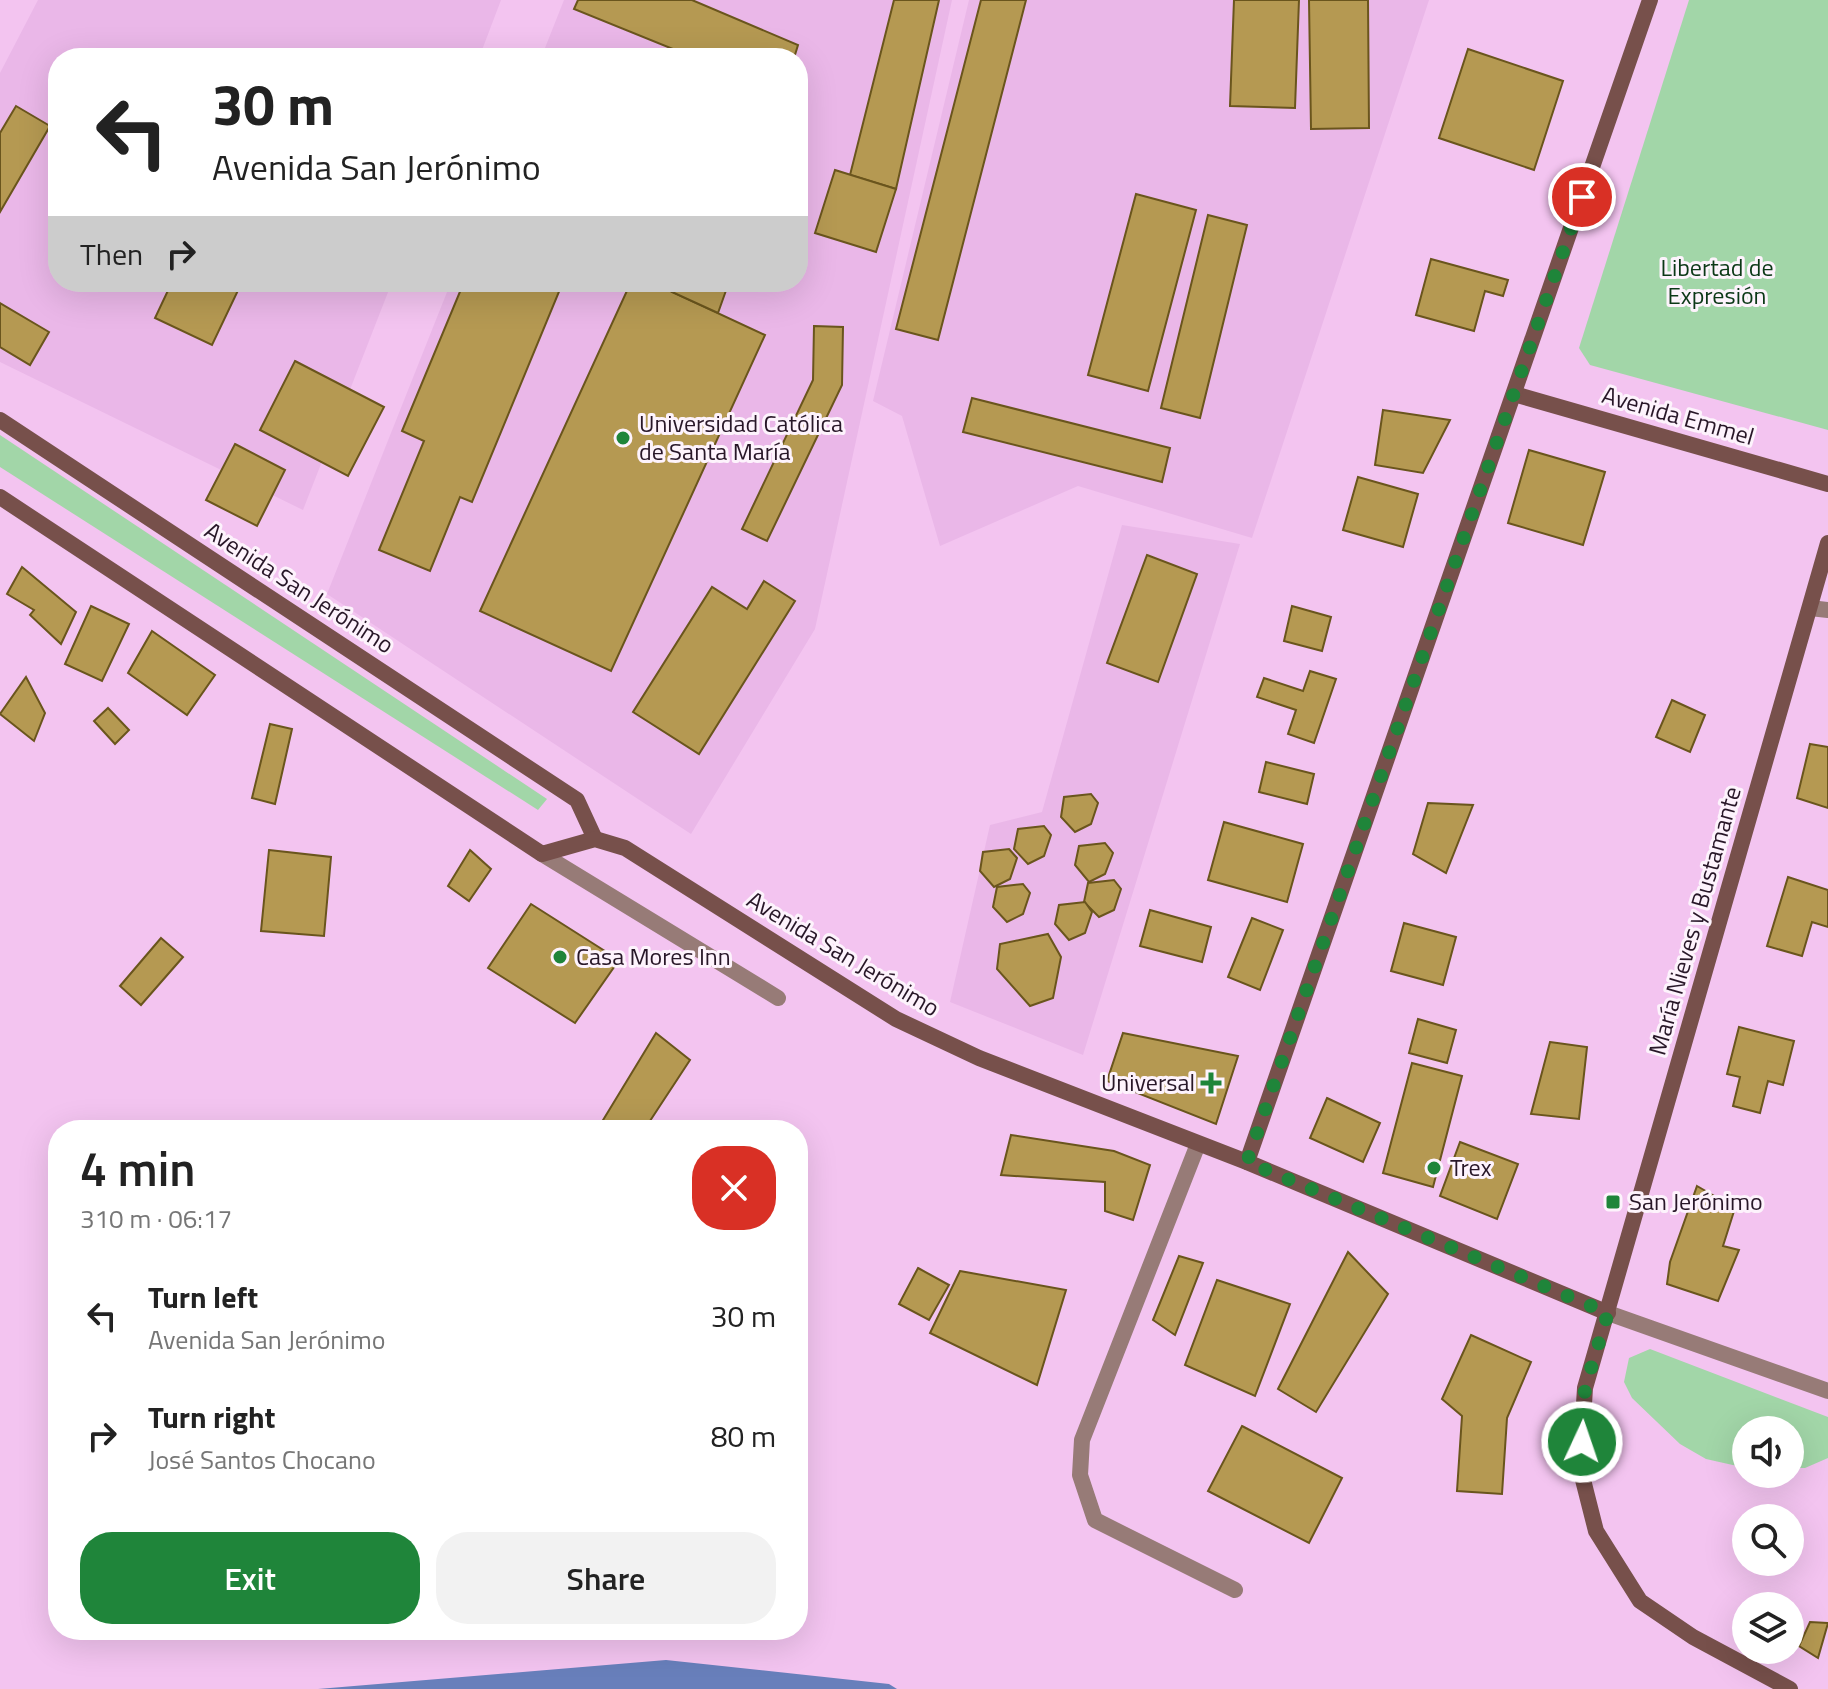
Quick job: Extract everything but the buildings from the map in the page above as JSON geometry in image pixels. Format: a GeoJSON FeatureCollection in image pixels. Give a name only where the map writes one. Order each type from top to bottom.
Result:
{"type":"FeatureCollection","features":[{"type":"Feature","properties":{"kind":"street"},"geometry":{"type":"LineString","coordinates":[[1247,1162],[1650,0]]}},
{"type":"Feature","properties":{"kind":"street","name":"Avenida Emmel"},"geometry":{"type":"LineString","coordinates":[[1514,394],[1828,484]]}},
{"type":"Feature","properties":{"kind":"street","name":"Avenida San Jerónimo"},"geometry":{"type":"LineString","coordinates":[[0,420],[577,800],[595,839],[625,848],[896,1019],[979,1058],[1247,1162],[1608,1313]]}},
{"type":"Feature","properties":{"kind":"street"},"geometry":{"type":"LineString","coordinates":[[0,497],[542,854],[778,998]]}},
{"type":"Feature","properties":{"kind":"street","name":"María Nieves y Bustamante"},"geometry":{"type":"LineString","coordinates":[[1790,1689],[1693,1637],[1640,1601],[1596,1531],[1580,1468],[1585,1388],[1828,543]]}},
{"type":"Feature","properties":{"kind":"street"},"geometry":{"type":"LineString","coordinates":[[1810,608],[1828,610]]}},
{"type":"Feature","properties":{"kind":"street"},"geometry":{"type":"LineString","coordinates":[[542,854],[595,839]]}},
{"type":"Feature","properties":{"kind":"street"},"geometry":{"type":"LineString","coordinates":[[1198,1144],[1082,1440],[1080,1475],[1095,1520],[1235,1590]]}},
{"type":"Feature","properties":{"kind":"street"},"geometry":{"type":"LineString","coordinates":[[1608,1313],[1828,1391]]}},
{"type":"Feature","properties":{"kind":"shaded area"},"geometry":{"type":"Polygon","coordinates":[[[38,0],[501,0],[483,48],[48,48],[48,292],[388,292],[303,510],[0,362],[0,73],[38,0]]]}},
{"type":"Feature","properties":{"kind":"shaded area","name":"Universidad Católica de Santa María"},"geometry":{"type":"Polygon","coordinates":[[[564,0],[952,0],[815,629],[691,834],[327,594],[447,292],[808,292],[808,48],[545,48],[564,0]]]}},
{"type":"Feature","properties":{"kind":"shaded area"},"geometry":{"type":"Polygon","coordinates":[[[969,0],[1429,0],[1252,538],[1078,486],[940,546],[902,416],[873,401],[969,0]]]}},
{"type":"Feature","properties":{"kind":"shaded area"},"geometry":{"type":"Polygon","coordinates":[[[1122,525],[1240,544],[1083,1055],[950,1002],[990,825],[1042,812],[1122,525]]]}},
{"type":"Feature","properties":{"kind":"green space","name":"Libertad de Expresión"},"geometry":{"type":"Polygon","coordinates":[[[1689,0],[1828,0],[1828,430],[1590,365],[1579,348],[1689,0]]]}},
{"type":"Feature","properties":{"kind":"green space"},"geometry":{"type":"Polygon","coordinates":[[[0,435],[547,799],[538,810],[0,467],[0,435]]]}},
{"type":"Feature","properties":{"kind":"green space"},"geometry":{"type":"Polygon","coordinates":[[[1650,1349],[1828,1417],[1828,1458],[1804,1468],[1804,1416],[1732,1416],[1732,1465],[1706,1459],[1680,1444],[1632,1398],[1624,1382],[1629,1358],[1650,1349]]]}},
{"type":"Feature","properties":{"kind":"water"},"geometry":{"type":"Polygon","coordinates":[[[666,1660],[889,1684],[897,1689],[318,1689],[666,1660]]]}},
{"type":"Feature","properties":{"kind":"place","name":"Universidad Católica de Santa María"},"geometry":{"type":"Point","coordinates":[623,438]}},
{"type":"Feature","properties":{"kind":"place","name":"Casa Mores Inn"},"geometry":{"type":"Point","coordinates":[560,957]}},
{"type":"Feature","properties":{"kind":"place","name":"Universal"},"geometry":{"type":"Point","coordinates":[1211,1083]}},
{"type":"Feature","properties":{"kind":"place","name":"Trex"},"geometry":{"type":"Point","coordinates":[1434,1168]}},
{"type":"Feature","properties":{"kind":"place","name":"San Jerónimo"},"geometry":{"type":"Point","coordinates":[1613,1202]}},
{"type":"Feature","properties":{"kind":"route"},"geometry":{"type":"LineString","coordinates":[[1582,197],[1247,1162],[1608,1313],[1585,1388],[1582,1442]]}}]}
